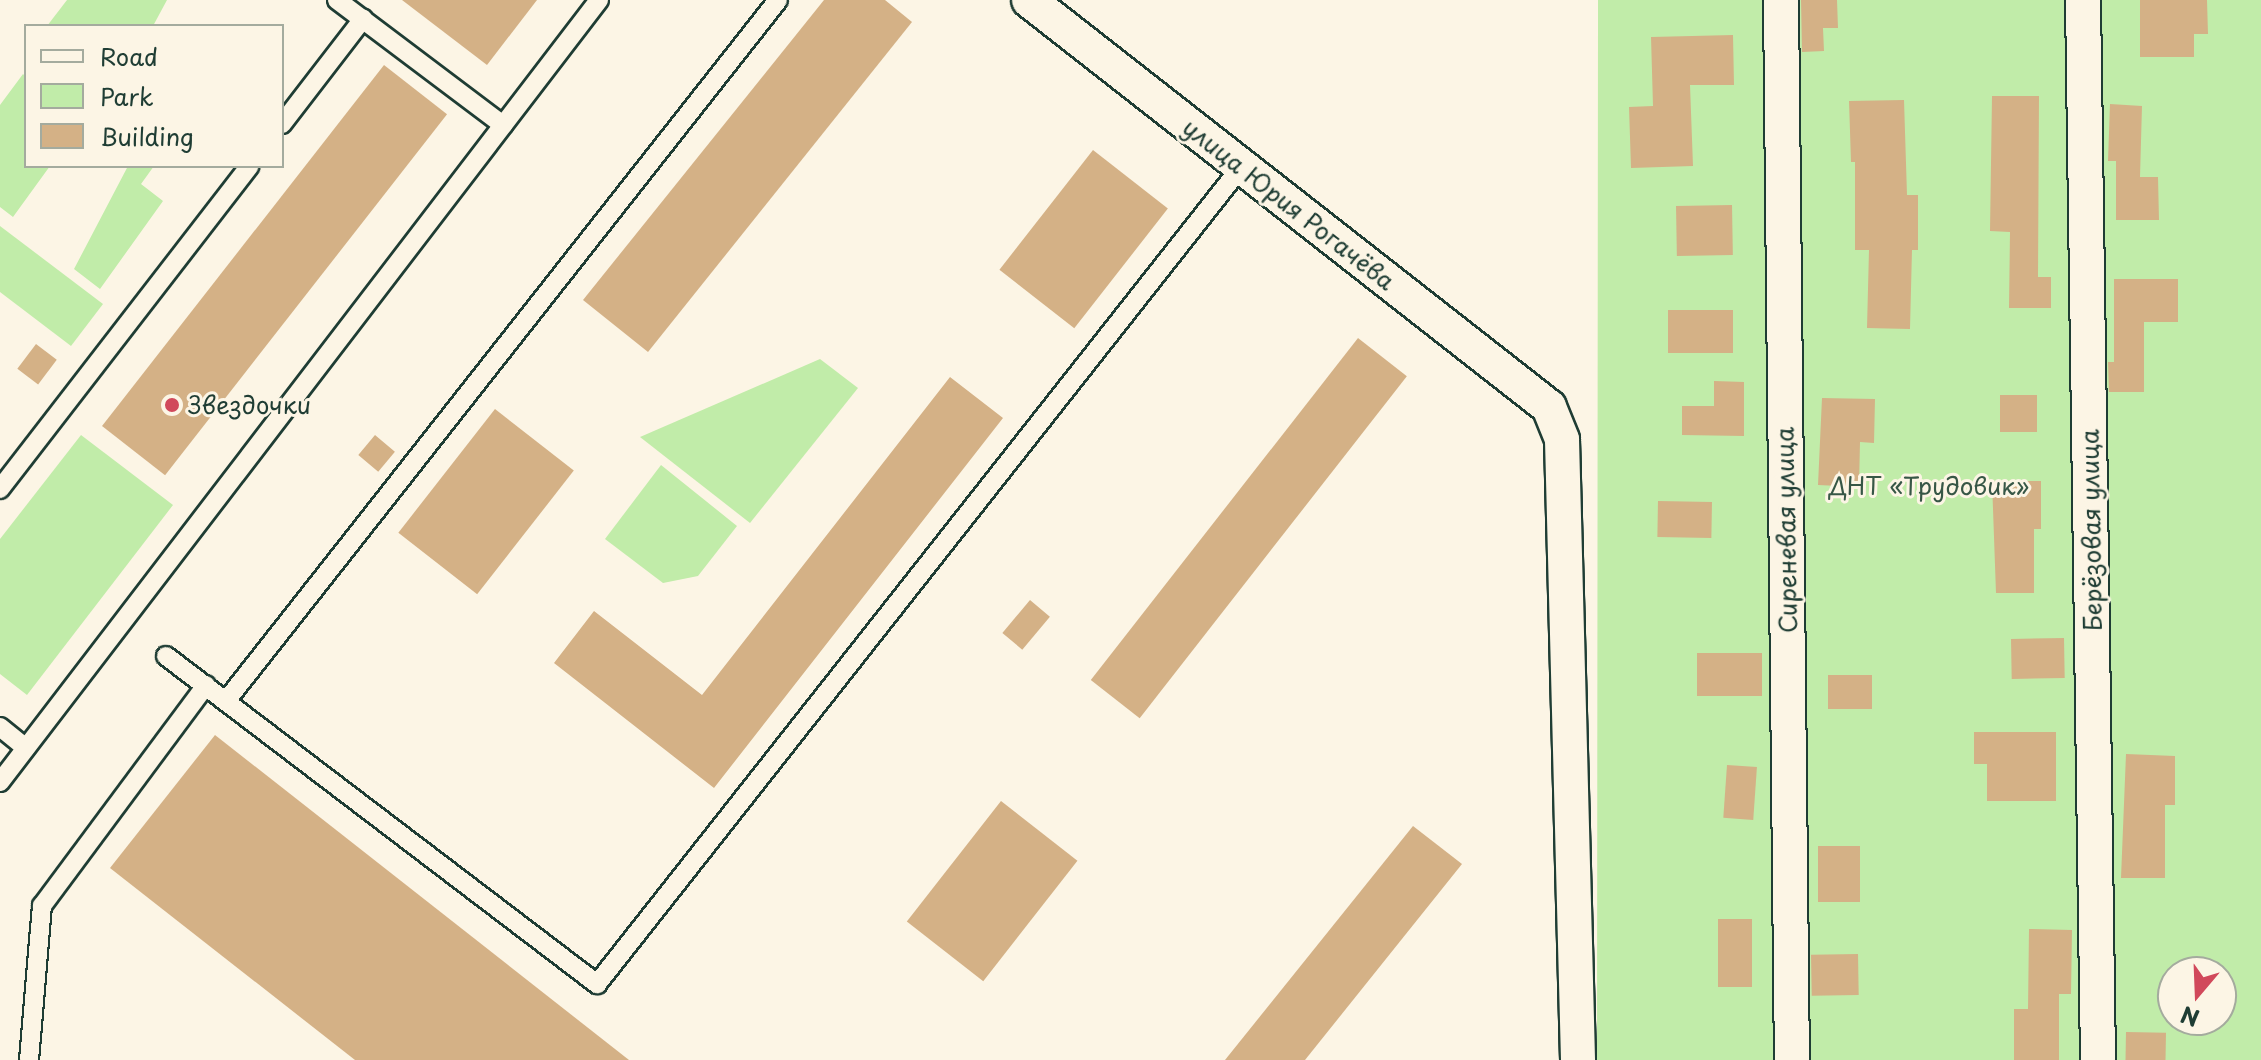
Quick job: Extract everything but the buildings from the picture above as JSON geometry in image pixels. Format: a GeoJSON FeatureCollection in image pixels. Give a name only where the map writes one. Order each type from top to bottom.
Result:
{"type":"FeatureCollection","features":[{"type":"Feature","properties":{"kind":"street","name":"улица Юрия Рогачёва"},"geometry":{"type":"LineString","coordinates":[[1029,0],[1549,407],[1562,440],[1578,1060]]}},
{"type":"Feature","properties":{"kind":"street","name":"Сиреневая улица"},"geometry":{"type":"LineString","coordinates":[[1781,0],[1792,1060]]}},
{"type":"Feature","properties":{"kind":"street","name":"Берёзовая улица"},"geometry":{"type":"LineString","coordinates":[[2083,0],[2098,1060]]}},
{"type":"Feature","properties":{"kind":"lane"},"geometry":{"type":"LineString","coordinates":[[337,0],[503,125]]}},
{"type":"Feature","properties":{"kind":"lane"},"geometry":{"type":"LineString","coordinates":[[0,782],[599,0]]}},
{"type":"Feature","properties":{"kind":"lane"},"geometry":{"type":"LineString","coordinates":[[226,701],[778,0]]}},
{"type":"Feature","properties":{"kind":"lane"},"geometry":{"type":"LineString","coordinates":[[284,121],[363,19]]}},
{"type":"Feature","properties":{"kind":"lane"},"geometry":{"type":"LineString","coordinates":[[166,656],[597,984],[1241,167]]}},
{"type":"Feature","properties":{"kind":"lane"},"geometry":{"type":"LineString","coordinates":[[0,489],[248,168]]}},
{"type":"Feature","properties":{"kind":"lane"},"geometry":{"type":"LineString","coordinates":[[29,1060],[42,906],[206,685]]}},
{"type":"Feature","properties":{"kind":"lane"},"geometry":{"type":"LineString","coordinates":[[0,727],[26,748]]}},
{"type":"Feature","properties":{"kind":"green space"},"geometry":{"type":"Polygon","coordinates":[[[67,0],[167,0],[154,24],[49,24],[67,0]]]}},
{"type":"Feature","properties":{"kind":"green space","name":"ДНТ «Трудовик»"},"geometry":{"type":"Polygon","coordinates":[[[1598,0],[2261,0],[2261,1060],[1597,1060],[1598,0]]]}},
{"type":"Feature","properties":{"kind":"green space"},"geometry":{"type":"Polygon","coordinates":[[[23,74],[24,168],[49,168],[13,217],[0,207],[0,105],[23,74]]]}},
{"type":"Feature","properties":{"kind":"green space"},"geometry":{"type":"Polygon","coordinates":[[[127,168],[153,168],[141,184],[163,201],[100,289],[74,269],[127,168]]]}},
{"type":"Feature","properties":{"kind":"green space"},"geometry":{"type":"Polygon","coordinates":[[[0,226],[103,304],[71,346],[0,292],[0,226]]]}},
{"type":"Feature","properties":{"kind":"green space"},"geometry":{"type":"Polygon","coordinates":[[[820,359],[858,388],[750,523],[640,437],[820,359]]]}},
{"type":"Feature","properties":{"kind":"green space"},"geometry":{"type":"Polygon","coordinates":[[[81,435],[173,505],[27,695],[0,674],[0,539],[81,435]]]}},
{"type":"Feature","properties":{"kind":"green space"},"geometry":{"type":"Polygon","coordinates":[[[661,465],[737,526],[698,576],[663,583],[605,539],[661,465]]]}},
{"type":"Feature","properties":{"kind":"place","name":"Звездочки"},"geometry":{"type":"Point","coordinates":[172,405]}}]}
